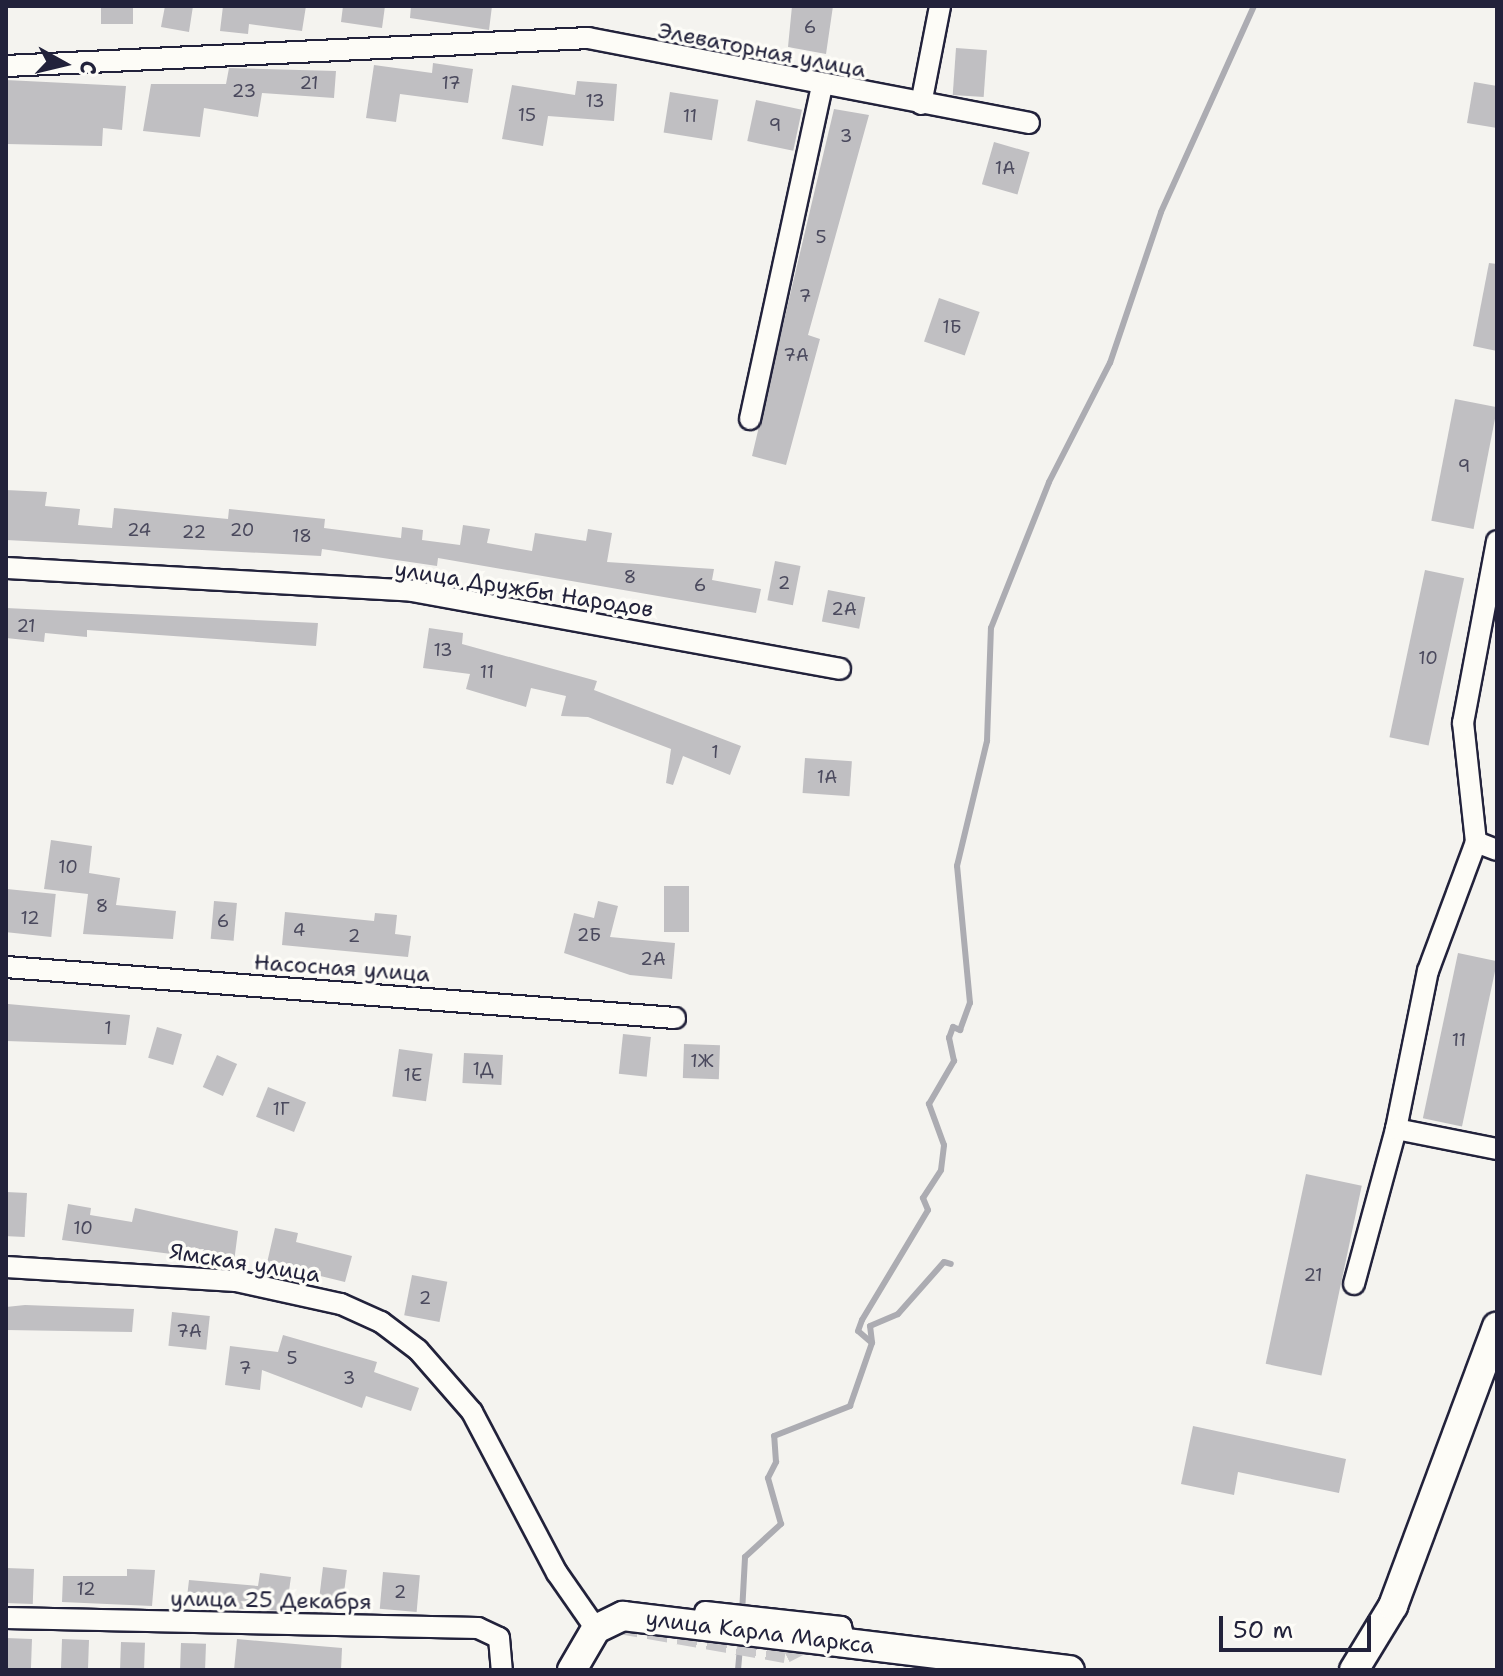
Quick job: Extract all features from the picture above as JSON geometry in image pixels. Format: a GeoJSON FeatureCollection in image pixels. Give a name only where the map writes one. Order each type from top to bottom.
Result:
{"type":"FeatureCollection","features":[{"type":"Feature","properties":{"kind":"street"},"geometry":{"type":"LineString","coordinates":[[921,104],[940,6]]}},
{"type":"Feature","properties":{"kind":"street","name":"Элеваторная улица"},"geometry":{"type":"LineString","coordinates":[[6,66],[588,38],[822,86],[1029,123]]}},
{"type":"Feature","properties":{"kind":"street"},"geometry":{"type":"LineString","coordinates":[[750,419],[822,86]]}},
{"type":"Feature","properties":{"kind":"street"},"geometry":{"type":"LineString","coordinates":[[1354,1284],[1396,1129],[1428,971],[1476,842],[1477,804],[1463,723],[1497,541]]}},
{"type":"Feature","properties":{"kind":"street","name":"улица Дружбы Народов"},"geometry":{"type":"LineString","coordinates":[[6,568],[412,591],[840,669]]}},
{"type":"Feature","properties":{"kind":"street"},"geometry":{"type":"LineString","coordinates":[[1476,842],[1497,850]]}},
{"type":"Feature","properties":{"kind":"street","name":"Насосная улица"},"geometry":{"type":"LineString","coordinates":[[6,967],[675,1018]]}},
{"type":"Feature","properties":{"kind":"street"},"geometry":{"type":"LineString","coordinates":[[1396,1129],[1497,1149]]}},
{"type":"Feature","properties":{"kind":"street","name":"Ямская улица"},"geometry":{"type":"LineString","coordinates":[[6,1267],[236,1281],[341,1304],[381,1322],[418,1350],[472,1412],[557,1573],[596,1629]]}},
{"type":"Feature","properties":{"kind":"street"},"geometry":{"type":"LineString","coordinates":[[1354,1670],[1393,1606],[1497,1327]]}},
{"type":"Feature","properties":{"kind":"street","name":"улица Карла Маркса"},"geometry":{"type":"LineString","coordinates":[[596,1629],[623,1616],[1070,1670]]}},
{"type":"Feature","properties":{"kind":"street","name":"улица 25 Декабря"},"geometry":{"type":"LineString","coordinates":[[6,1618],[478,1628],[499,1638],[502,1670]]}},
{"type":"Feature","properties":{"kind":"street"},"geometry":{"type":"LineString","coordinates":[[572,1670],[596,1629]]}},
{"type":"Feature","properties":{"kind":"building"},"geometry":{"type":"Polygon","coordinates":[[[101,6],[133,6],[133,24],[101,24],[101,6]]]}},
{"type":"Feature","properties":{"kind":"building"},"geometry":{"type":"Polygon","coordinates":[[[165,6],[193,6],[189,32],[161,27],[165,6]]]}},
{"type":"Feature","properties":{"kind":"building"},"geometry":{"type":"Polygon","coordinates":[[[223,6],[306,6],[302,31],[249,24],[248,34],[220,31],[223,6]]]}},
{"type":"Feature","properties":{"kind":"building"},"geometry":{"type":"Polygon","coordinates":[[[343,6],[385,6],[382,28],[341,22],[343,6]]]}},
{"type":"Feature","properties":{"kind":"building"},"geometry":{"type":"Polygon","coordinates":[[[411,6],[492,6],[489,30],[410,18],[411,6]]]}},
{"type":"Feature","properties":{"kind":"building"},"geometry":{"type":"Polygon","coordinates":[[[792,6],[833,6],[826,54],[788,47],[792,6]]]}},
{"type":"Feature","properties":{"kind":"building"},"geometry":{"type":"Polygon","coordinates":[[[956,48],[987,50],[984,97],[953,95],[956,48]]]}},
{"type":"Feature","properties":{"kind":"building"},"geometry":{"type":"Polygon","coordinates":[[[433,63],[473,69],[468,103],[400,94],[396,122],[366,118],[374,65],[432,73],[433,63]]]}},
{"type":"Feature","properties":{"kind":"building"},"geometry":{"type":"Polygon","coordinates":[[[229,68],[336,71],[334,98],[262,93],[258,117],[204,108],[200,137],[143,131],[151,84],[226,84],[229,68]]]}},
{"type":"Feature","properties":{"kind":"building"},"geometry":{"type":"Polygon","coordinates":[[[6,80],[126,86],[122,130],[103,128],[102,146],[6,144],[6,80]]]}},
{"type":"Feature","properties":{"kind":"building"},"geometry":{"type":"Polygon","coordinates":[[[577,81],[617,84],[614,121],[548,116],[543,146],[502,139],[512,85],[575,95],[577,81]]]}},
{"type":"Feature","properties":{"kind":"building"},"geometry":{"type":"Polygon","coordinates":[[[1474,82],[1497,86],[1497,128],[1467,123],[1474,82]]]}},
{"type":"Feature","properties":{"kind":"building"},"geometry":{"type":"Polygon","coordinates":[[[670,92],[718,100],[712,140],[664,132],[670,92]]]}},
{"type":"Feature","properties":{"kind":"building"},"geometry":{"type":"Polygon","coordinates":[[[756,100],[802,110],[793,151],[747,141],[756,100]]]}},
{"type":"Feature","properties":{"kind":"building"},"geometry":{"type":"Polygon","coordinates":[[[834,109],[869,115],[808,335],[820,339],[786,465],[752,456],[834,109]]]}},
{"type":"Feature","properties":{"kind":"building"},"geometry":{"type":"Polygon","coordinates":[[[994,142],[1030,152],[1017,194],[982,184],[994,142]]]}},
{"type":"Feature","properties":{"kind":"building"},"geometry":{"type":"Polygon","coordinates":[[[1489,263],[1497,264],[1497,351],[1473,346],[1489,263]]]}},
{"type":"Feature","properties":{"kind":"building"},"geometry":{"type":"Polygon","coordinates":[[[939,298],[980,312],[965,355],[924,341],[939,298]]]}},
{"type":"Feature","properties":{"kind":"building"},"geometry":{"type":"Polygon","coordinates":[[[1455,399],[1497,407],[1474,529],[1431,521],[1455,399]]]}},
{"type":"Feature","properties":{"kind":"building"},"geometry":{"type":"Polygon","coordinates":[[[6,490],[47,492],[45,506],[80,509],[78,525],[112,528],[114,508],[228,519],[229,509],[325,519],[324,528],[401,538],[402,527],[423,530],[422,540],[460,545],[463,525],[490,529],[487,543],[532,551],[535,533],[586,541],[588,529],[612,533],[607,562],[714,569],[712,580],[761,589],[756,613],[438,558],[437,566],[322,549],[321,556],[6,540],[6,490]]]}},
{"type":"Feature","properties":{"kind":"building"},"geometry":{"type":"Polygon","coordinates":[[[775,561],[801,566],[793,605],[767,600],[775,561]]]}},
{"type":"Feature","properties":{"kind":"building"},"geometry":{"type":"Polygon","coordinates":[[[1425,570],[1464,578],[1429,746],[1389,737],[1425,570]]]}},
{"type":"Feature","properties":{"kind":"building"},"geometry":{"type":"Polygon","coordinates":[[[828,590],[865,597],[859,629],[822,621],[828,590]]]}},
{"type":"Feature","properties":{"kind":"building"},"geometry":{"type":"Polygon","coordinates":[[[6,608],[318,623],[316,646],[87,630],[87,637],[45,633],[44,642],[6,638],[6,608]]]}},
{"type":"Feature","properties":{"kind":"building"},"geometry":{"type":"Polygon","coordinates":[[[429,628],[463,633],[462,644],[597,681],[594,690],[741,746],[730,775],[683,756],[673,785],[666,783],[671,749],[588,717],[561,716],[566,696],[531,688],[526,707],[466,689],[470,674],[423,668],[429,628]]]}},
{"type":"Feature","properties":{"kind":"building"},"geometry":{"type":"Polygon","coordinates":[[[805,758],[852,761],[849,796],[803,793],[805,758]]]}},
{"type":"Feature","properties":{"kind":"building"},"geometry":{"type":"Polygon","coordinates":[[[51,840],[92,846],[89,873],[120,878],[116,905],[176,911],[173,939],[83,934],[88,894],[44,889],[51,840]]]}},
{"type":"Feature","properties":{"kind":"building"},"geometry":{"type":"Polygon","coordinates":[[[664,886],[689,886],[689,932],[664,932],[664,886]]]}},
{"type":"Feature","properties":{"kind":"building"},"geometry":{"type":"Polygon","coordinates":[[[7,889],[56,894],[51,937],[6,932],[7,889]]]}},
{"type":"Feature","properties":{"kind":"building"},"geometry":{"type":"Polygon","coordinates":[[[214,901],[237,903],[234,941],[211,939],[214,901]]]}},
{"type":"Feature","properties":{"kind":"building"},"geometry":{"type":"Polygon","coordinates":[[[598,901],[618,906],[610,937],[675,943],[672,979],[630,975],[564,953],[574,913],[594,918],[598,901]]]}},
{"type":"Feature","properties":{"kind":"building"},"geometry":{"type":"Polygon","coordinates":[[[285,912],[374,921],[375,913],[397,915],[395,934],[411,936],[408,957],[282,945],[285,912]]]}},
{"type":"Feature","properties":{"kind":"building"},"geometry":{"type":"Polygon","coordinates":[[[1458,953],[1497,961],[1462,1127],[1423,1118],[1458,953]]]}},
{"type":"Feature","properties":{"kind":"building"},"geometry":{"type":"Polygon","coordinates":[[[8,1004],[130,1015],[126,1045],[6,1041],[8,1004]]]}},
{"type":"Feature","properties":{"kind":"building"},"geometry":{"type":"Polygon","coordinates":[[[157,1027],[182,1034],[173,1065],[148,1058],[157,1027]]]}},
{"type":"Feature","properties":{"kind":"building"},"geometry":{"type":"Polygon","coordinates":[[[623,1034],[651,1037],[647,1077],[619,1074],[623,1034]]]}},
{"type":"Feature","properties":{"kind":"building"},"geometry":{"type":"Polygon","coordinates":[[[684,1044],[720,1045],[719,1079],[683,1078],[684,1044]]]}},
{"type":"Feature","properties":{"kind":"building"},"geometry":{"type":"Polygon","coordinates":[[[399,1049],[433,1054],[426,1101],[392,1097],[399,1049]]]}},
{"type":"Feature","properties":{"kind":"building"},"geometry":{"type":"Polygon","coordinates":[[[464,1053],[503,1055],[501,1085],[462,1083],[464,1053]]]}},
{"type":"Feature","properties":{"kind":"building"},"geometry":{"type":"Polygon","coordinates":[[[217,1055],[237,1064],[223,1096],[203,1087],[217,1055]]]}},
{"type":"Feature","properties":{"kind":"building"},"geometry":{"type":"Polygon","coordinates":[[[268,1087],[306,1102],[294,1132],[256,1117],[268,1087]]]}},
{"type":"Feature","properties":{"kind":"building"},"geometry":{"type":"Polygon","coordinates":[[[1306,1174],[1362,1186],[1321,1376],[1266,1364],[1306,1174]]]}},
{"type":"Feature","properties":{"kind":"building"},"geometry":{"type":"Polygon","coordinates":[[[6,1192],[27,1193],[25,1237],[6,1236],[6,1192]]]}},
{"type":"Feature","properties":{"kind":"building"},"geometry":{"type":"Polygon","coordinates":[[[68,1204],[91,1208],[90,1215],[132,1222],[135,1208],[238,1231],[234,1262],[62,1240],[68,1204]]]}},
{"type":"Feature","properties":{"kind":"building"},"geometry":{"type":"Polygon","coordinates":[[[275,1228],[298,1233],[296,1242],[352,1256],[345,1282],[267,1263],[275,1228]]]}},
{"type":"Feature","properties":{"kind":"building"},"geometry":{"type":"Polygon","coordinates":[[[412,1275],[447,1282],[440,1322],[404,1315],[412,1275]]]}},
{"type":"Feature","properties":{"kind":"building"},"geometry":{"type":"Polygon","coordinates":[[[6,1307],[134,1309],[132,1332],[6,1330],[6,1307]]]}},
{"type":"Feature","properties":{"kind":"building"},"geometry":{"type":"Polygon","coordinates":[[[172,1312],[210,1316],[206,1350],[168,1346],[172,1312]]]}},
{"type":"Feature","properties":{"kind":"building"},"geometry":{"type":"Polygon","coordinates":[[[283,1335],[377,1362],[374,1372],[419,1388],[411,1411],[366,1396],[362,1408],[262,1370],[260,1390],[225,1385],[230,1346],[278,1352],[283,1335]]]}},
{"type":"Feature","properties":{"kind":"building"},"geometry":{"type":"Polygon","coordinates":[[[1193,1426],[1346,1459],[1339,1493],[1238,1472],[1234,1495],[1181,1484],[1193,1426]]]}},
{"type":"Feature","properties":{"kind":"building"},"geometry":{"type":"Polygon","coordinates":[[[323,1567],[347,1570],[342,1609],[318,1606],[323,1567]]]}},
{"type":"Feature","properties":{"kind":"building"},"geometry":{"type":"Polygon","coordinates":[[[6,1568],[34,1569],[33,1604],[6,1603],[6,1568]]]}},
{"type":"Feature","properties":{"kind":"building"},"geometry":{"type":"Polygon","coordinates":[[[127,1569],[155,1570],[152,1606],[62,1602],[63,1576],[127,1576],[127,1569]]]}},
{"type":"Feature","properties":{"kind":"building"},"geometry":{"type":"Polygon","coordinates":[[[383,1572],[420,1575],[417,1612],[380,1609],[383,1572]]]}},
{"type":"Feature","properties":{"kind":"building"},"geometry":{"type":"Polygon","coordinates":[[[260,1573],[291,1577],[286,1611],[186,1606],[189,1580],[258,1586],[260,1573]]]}},
{"type":"Feature","properties":{"kind":"building"},"geometry":{"type":"Polygon","coordinates":[[[6,1638],[32,1639],[31,1670],[6,1670],[6,1638]]]}},
{"type":"Feature","properties":{"kind":"building"},"geometry":{"type":"Polygon","coordinates":[[[62,1639],[89,1640],[88,1670],[61,1669],[62,1639]]]}},
{"type":"Feature","properties":{"kind":"building"},"geometry":{"type":"Polygon","coordinates":[[[237,1639],[342,1648],[341,1670],[234,1670],[237,1639]]]}},
{"type":"Feature","properties":{"kind":"building"},"geometry":{"type":"Polygon","coordinates":[[[121,1642],[145,1643],[144,1670],[120,1670],[121,1642]]]}},
{"type":"Feature","properties":{"kind":"building"},"geometry":{"type":"Polygon","coordinates":[[[181,1643],[206,1644],[205,1670],[180,1670],[181,1643]]]}},
{"type":"Feature","properties":{"kind":"waterway"},"geometry":{"type":"LineString","coordinates":[[742,1613],[745,1557],[781,1524],[768,1478],[776,1462],[774,1436],[850,1406],[872,1343],[858,1331],[862,1320],[928,1210],[923,1198],[941,1170],[944,1145],[929,1104],[954,1061],[949,1038],[953,1027],[960,1030],[970,1003],[957,866],[987,741],[991,628],[1049,482],[1110,363],[1161,212],[1254,6]]}},
{"type":"Feature","properties":{"kind":"waterway"},"geometry":{"type":"LineString","coordinates":[[872,1342],[870,1326],[898,1314],[944,1262],[951,1264]]}},
{"type":"Feature","properties":{"kind":"waterway"},"geometry":{"type":"LineString","coordinates":[[738,1670],[741,1636]]}},
{"type":"Feature","properties":{"kind":"tunnel"},"geometry":{"type":"LineString","coordinates":[[619,1624],[785,1653],[812,1639]]}}]}
